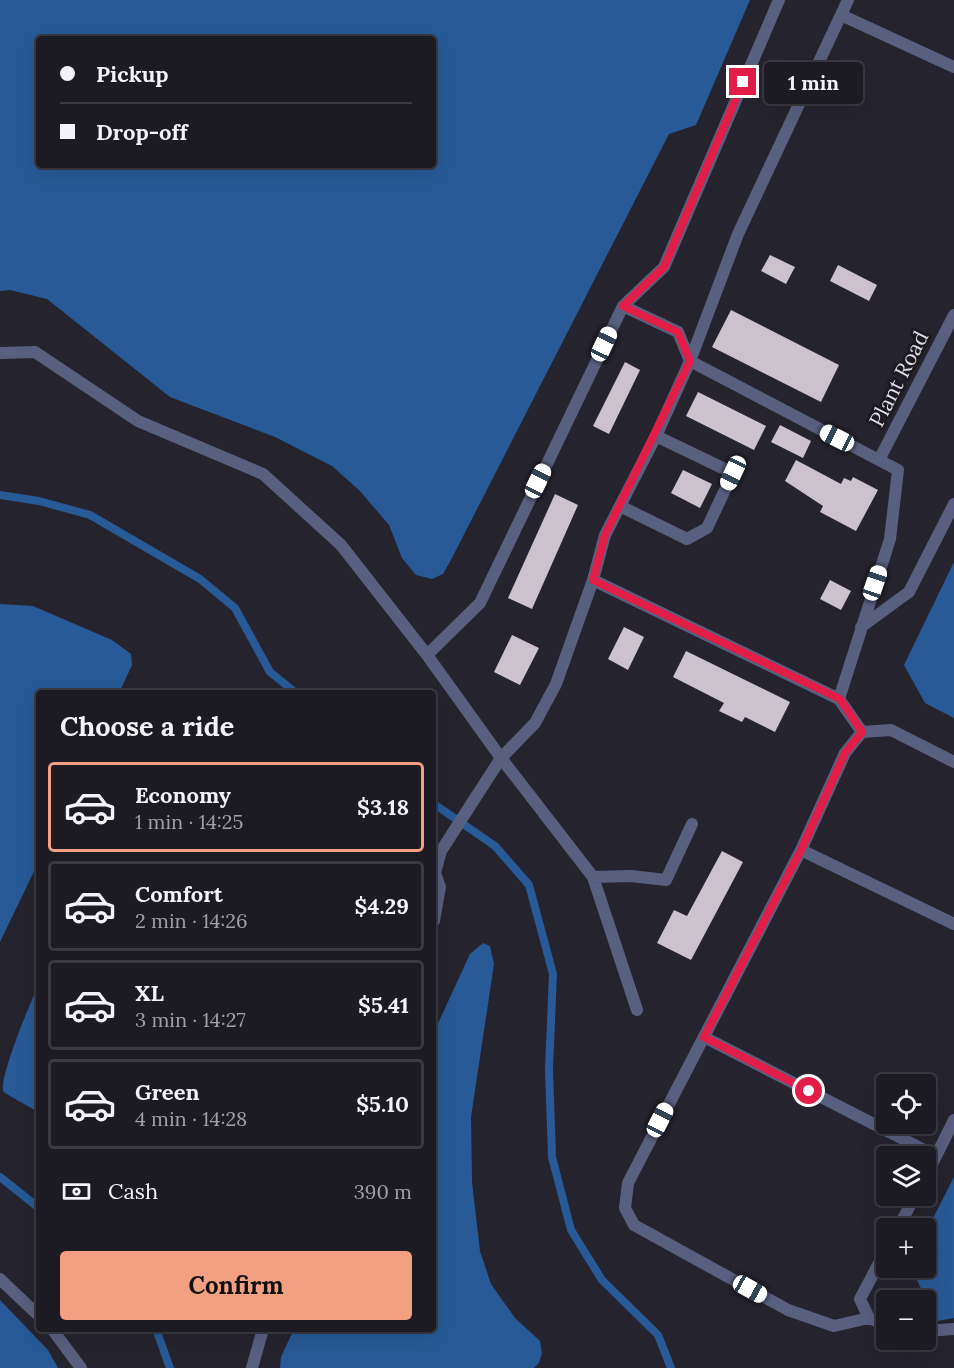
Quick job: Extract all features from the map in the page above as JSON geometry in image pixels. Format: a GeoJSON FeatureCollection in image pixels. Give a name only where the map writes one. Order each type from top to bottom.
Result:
{"type":"FeatureCollection","features":[{"type":"Feature","properties":{"kind":"lane"},"geometry":{"type":"LineString","coordinates":[[428,655],[480,603],[623,306],[664,267],[779,0]]}},
{"type":"Feature","properties":{"kind":"lane"},"geometry":{"type":"LineString","coordinates":[[436,869],[441,851],[501,758],[535,723],[556,684],[593,580],[605,535],[656,436],[690,361],[738,234],[848,0]]}},
{"type":"Feature","properties":{"kind":"lane"},"geometry":{"type":"LineString","coordinates":[[841,15],[954,67]]}},
{"type":"Feature","properties":{"kind":"lane"},"geometry":{"type":"LineString","coordinates":[[623,306],[678,332],[690,361],[898,470],[890,539],[840,699]]}},
{"type":"Feature","properties":{"kind":"lane","name":"Plant Road"},"geometry":{"type":"LineString","coordinates":[[879,460],[954,315]]}},
{"type":"Feature","properties":{"kind":"lane"},"geometry":{"type":"LineString","coordinates":[[0,353],[36,352],[138,421],[263,474],[341,545],[428,655],[501,758],[593,877],[637,1010]]}},
{"type":"Feature","properties":{"kind":"lane"},"geometry":{"type":"LineString","coordinates":[[620,506],[687,539],[707,528],[733,473],[656,436]]}},
{"type":"Feature","properties":{"kind":"lane"},"geometry":{"type":"LineString","coordinates":[[861,627],[909,592],[954,504]]}},
{"type":"Feature","properties":{"kind":"lane"},"geometry":{"type":"LineString","coordinates":[[593,580],[840,699],[862,732]]}},
{"type":"Feature","properties":{"kind":"lane"},"geometry":{"type":"LineString","coordinates":[[876,1321],[869,1318],[834,1326],[788,1310],[634,1225],[625,1208],[628,1183],[801,850],[845,753],[862,732],[891,730],[954,762]]}},
{"type":"Feature","properties":{"kind":"lane"},"geometry":{"type":"LineString","coordinates":[[593,877],[631,876],[666,880],[692,824]]}},
{"type":"Feature","properties":{"kind":"lane"},"geometry":{"type":"LineString","coordinates":[[801,850],[954,924]]}},
{"type":"Feature","properties":{"kind":"lane"},"geometry":{"type":"LineString","coordinates":[[436,876],[440,887],[436,910]]}},
{"type":"Feature","properties":{"kind":"lane"},"geometry":{"type":"LineString","coordinates":[[704,1037],[917,1146]]}},
{"type":"Feature","properties":{"kind":"lane"},"geometry":{"type":"LineString","coordinates":[[936,1156],[954,1120]]}},
{"type":"Feature","properties":{"kind":"lane"},"geometry":{"type":"LineString","coordinates":[[869,1318],[860,1299],[876,1269]]}},
{"type":"Feature","properties":{"kind":"lane"},"geometry":{"type":"LineString","coordinates":[[0,1279],[36,1313]]}},
{"type":"Feature","properties":{"kind":"lane"},"geometry":{"type":"LineString","coordinates":[[936,1330],[954,1329]]}},
{"type":"Feature","properties":{"kind":"lane"},"geometry":{"type":"LineString","coordinates":[[54,1332],[81,1368]]}},
{"type":"Feature","properties":{"kind":"lane"},"geometry":{"type":"LineString","coordinates":[[252,1368],[262,1332]]}},
{"type":"Feature","properties":{"kind":"water"},"geometry":{"type":"Polygon","coordinates":[[[0,0],[750,0],[696,125],[669,134],[452,558],[443,574],[432,579],[416,575],[402,558],[389,525],[360,491],[332,466],[275,437],[170,397],[47,299],[10,290],[0,291],[0,0]]]}},
{"type":"Feature","properties":{"kind":"water"},"geometry":{"type":"Polygon","coordinates":[[[954,562],[954,718],[925,703],[904,665],[954,562]]]}},
{"type":"Feature","properties":{"kind":"water"},"geometry":{"type":"Polygon","coordinates":[[[0,604],[33,606],[112,640],[131,654],[132,665],[120,690],[36,690],[36,867],[0,942],[0,604]]]}},
{"type":"Feature","properties":{"kind":"water"},"geometry":{"type":"Polygon","coordinates":[[[483,943],[490,946],[494,964],[471,1117],[472,1182],[480,1251],[491,1284],[515,1318],[540,1341],[542,1353],[539,1363],[534,1368],[280,1368],[281,1357],[293,1332],[436,1332],[436,1028],[470,954],[483,943]]]}},
{"type":"Feature","properties":{"kind":"water"},"geometry":{"type":"Polygon","coordinates":[[[36,991],[36,1111],[3,1091],[6,1070],[36,991]]]}},
{"type":"Feature","properties":{"kind":"water"},"geometry":{"type":"Polygon","coordinates":[[[954,1177],[954,1318],[937,1321],[936,1290],[922,1290],[916,1278],[936,1278],[936,1218],[933,1218],[954,1177]]]}},
{"type":"Feature","properties":{"kind":"water"},"geometry":{"type":"Polygon","coordinates":[[[0,1300],[48,1350],[58,1368],[0,1368],[0,1300]]]}},
{"type":"Feature","properties":{"kind":"building"},"geometry":{"type":"Polygon","coordinates":[[[770,255],[795,267],[786,284],[761,271],[770,255]]]}},
{"type":"Feature","properties":{"kind":"building"},"geometry":{"type":"Polygon","coordinates":[[[838,265],[877,285],[869,301],[830,281],[838,265]]]}},
{"type":"Feature","properties":{"kind":"building"},"geometry":{"type":"Polygon","coordinates":[[[731,310],[839,365],[821,402],[712,347],[731,310]]]}},
{"type":"Feature","properties":{"kind":"building"},"geometry":{"type":"Polygon","coordinates":[[[625,362],[640,370],[609,434],[593,426],[625,362]]]}},
{"type":"Feature","properties":{"kind":"building"},"geometry":{"type":"Polygon","coordinates":[[[698,392],[766,426],[754,450],[686,416],[698,392]]]}},
{"type":"Feature","properties":{"kind":"building"},"geometry":{"type":"Polygon","coordinates":[[[780,425],[811,441],[803,458],[771,442],[780,425]]]}},
{"type":"Feature","properties":{"kind":"building"},"geometry":{"type":"Polygon","coordinates":[[[796,460],[841,484],[844,478],[851,481],[853,477],[878,490],[856,531],[820,512],[823,506],[785,481],[796,460]]]}},
{"type":"Feature","properties":{"kind":"building"},"geometry":{"type":"Polygon","coordinates":[[[683,470],[712,484],[700,508],[671,493],[683,470]]]}},
{"type":"Feature","properties":{"kind":"building"},"geometry":{"type":"Polygon","coordinates":[[[555,494],[578,505],[532,609],[508,598],[555,494]]]}},
{"type":"Feature","properties":{"kind":"building"},"geometry":{"type":"Polygon","coordinates":[[[830,580],[851,591],[841,610],[820,599],[830,580]]]}},
{"type":"Feature","properties":{"kind":"building"},"geometry":{"type":"Polygon","coordinates":[[[624,627],[644,637],[628,670],[608,659],[624,627]]]}},
{"type":"Feature","properties":{"kind":"building"},"geometry":{"type":"Polygon","coordinates":[[[512,635],[539,648],[520,685],[494,672],[512,635]]]}},
{"type":"Feature","properties":{"kind":"building"},"geometry":{"type":"Polygon","coordinates":[[[686,651],[790,702],[775,732],[745,717],[742,722],[719,711],[724,703],[673,677],[686,651]]]}},
{"type":"Feature","properties":{"kind":"building"},"geometry":{"type":"Polygon","coordinates":[[[722,851],[743,862],[691,960],[657,943],[674,910],[687,916],[722,851]]]}},
{"type":"Feature","properties":{"kind":"waterway"},"geometry":{"type":"LineString","coordinates":[[0,495],[39,501],[90,515],[200,579],[235,608],[270,672],[292,690]]}},
{"type":"Feature","properties":{"kind":"waterway"},"geometry":{"type":"LineString","coordinates":[[436,805],[495,846],[529,885],[553,974],[549,1069],[552,1157],[571,1230],[602,1280],[658,1335],[671,1368]]}},
{"type":"Feature","properties":{"kind":"waterway"},"geometry":{"type":"LineString","coordinates":[[0,1177],[36,1206]]}},
{"type":"Feature","properties":{"kind":"waterway"},"geometry":{"type":"LineString","coordinates":[[157,1332],[170,1368]]}},
{"type":"Feature","properties":{"kind":"route"},"geometry":{"type":"LineString","coordinates":[[743,82],[664,267],[623,306],[678,332],[690,361],[656,436],[605,535],[593,580],[840,699],[862,732],[845,753],[801,850],[704,1037],[809,1091]]}}]}
